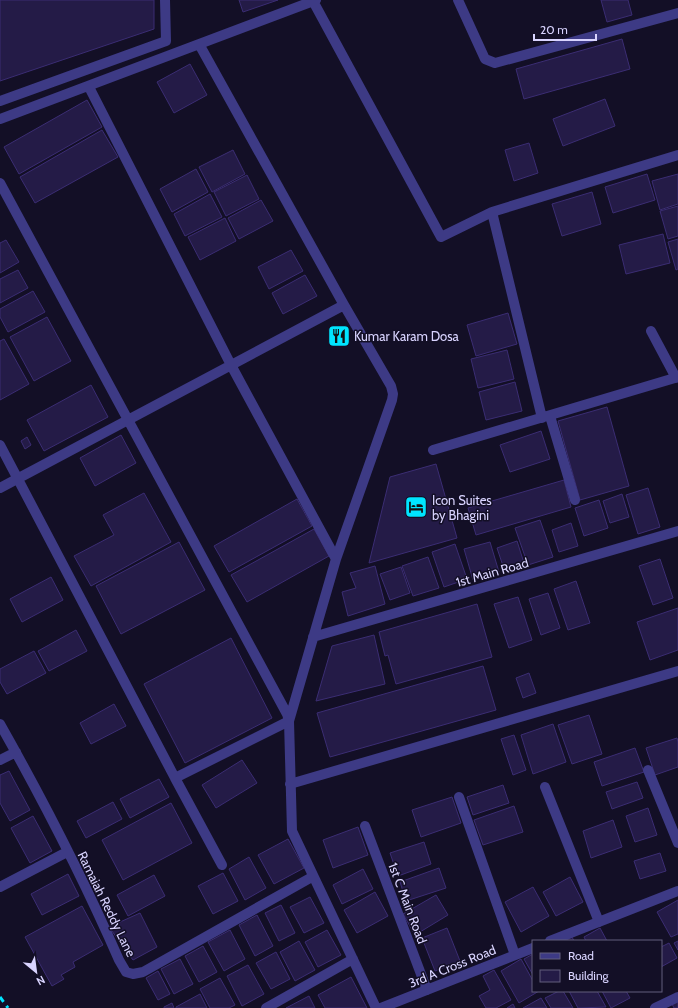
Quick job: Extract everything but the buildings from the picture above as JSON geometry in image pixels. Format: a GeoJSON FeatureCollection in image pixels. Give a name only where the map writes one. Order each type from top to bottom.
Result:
{"type":"FeatureCollection","features":[{"type":"Feature","properties":{"kind":"street"},"geometry":{"type":"LineString","coordinates":[[0,101],[166,41],[164,0]]}},
{"type":"Feature","properties":{"kind":"street"},"geometry":{"type":"LineString","coordinates":[[0,119],[314,0],[441,237],[492,212],[678,155]]}},
{"type":"Feature","properties":{"kind":"street"},"geometry":{"type":"LineString","coordinates":[[458,0],[485,59],[495,63],[678,13]]}},
{"type":"Feature","properties":{"kind":"street"},"geometry":{"type":"LineString","coordinates":[[175,778],[288,721],[336,559],[393,394],[391,386],[344,305],[199,44]]}},
{"type":"Feature","properties":{"kind":"street"},"geometry":{"type":"LineString","coordinates":[[89,86],[231,365],[336,559]]}},
{"type":"Feature","properties":{"kind":"street"},"geometry":{"type":"LineString","coordinates":[[0,183],[287,714],[292,831],[312,877],[376,1008]]}},
{"type":"Feature","properties":{"kind":"street"},"geometry":{"type":"LineString","coordinates":[[492,212],[546,417],[575,500]]}},
{"type":"Feature","properties":{"kind":"street"},"geometry":{"type":"LineString","coordinates":[[0,488],[344,305]]}},
{"type":"Feature","properties":{"kind":"street"},"geometry":{"type":"LineString","coordinates":[[433,450],[677,377],[651,331]]}},
{"type":"Feature","properties":{"kind":"street"},"geometry":{"type":"LineString","coordinates":[[0,445],[222,865]]}},
{"type":"Feature","properties":{"kind":"street","name":"1st Main Road"},"geometry":{"type":"LineString","coordinates":[[313,637],[678,531]]}},
{"type":"Feature","properties":{"kind":"street"},"geometry":{"type":"LineString","coordinates":[[290,784],[678,671]]}},
{"type":"Feature","properties":{"kind":"street","name":"Ramaiah Reddy Lane"},"geometry":{"type":"LineString","coordinates":[[0,724],[67,852],[126,972],[133,974],[143,972],[312,877]]}},
{"type":"Feature","properties":{"kind":"street"},"geometry":{"type":"LineString","coordinates":[[0,760],[16,752]]}},
{"type":"Feature","properties":{"kind":"street"},"geometry":{"type":"LineString","coordinates":[[648,770],[678,843]]}},
{"type":"Feature","properties":{"kind":"street"},"geometry":{"type":"LineString","coordinates":[[545,787],[599,922]]}},
{"type":"Feature","properties":{"kind":"street"},"geometry":{"type":"LineString","coordinates":[[460,797],[515,955]]}},
{"type":"Feature","properties":{"kind":"street","name":"1st C Main Road"},"geometry":{"type":"LineString","coordinates":[[365,826],[427,990]]}},
{"type":"Feature","properties":{"kind":"street"},"geometry":{"type":"LineString","coordinates":[[0,888],[67,852]]}},
{"type":"Feature","properties":{"kind":"street"},"geometry":{"type":"LineString","coordinates":[[553,940],[678,890]]}},
{"type":"Feature","properties":{"kind":"street","name":"3rd A Cross Road"},"geometry":{"type":"LineString","coordinates":[[381,1008],[532,948]]}},
{"type":"Feature","properties":{"kind":"street"},"geometry":{"type":"LineString","coordinates":[[266,1008],[353,960]]}},
{"type":"Feature","properties":{"kind":"street"},"geometry":{"type":"LineString","coordinates":[[655,1008],[678,997]]}},
{"type":"Feature","properties":{"kind":"railway"},"geometry":{"type":"LineString","coordinates":[[0,997],[8,1008]]}},
{"type":"Feature","properties":{"kind":"place","name":"Kumar Karam Dosa"},"geometry":{"type":"Point","coordinates":[339,336]}},
{"type":"Feature","properties":{"kind":"place","name":"Icon Suites by Bhagini"},"geometry":{"type":"Point","coordinates":[416,507]}}]}
